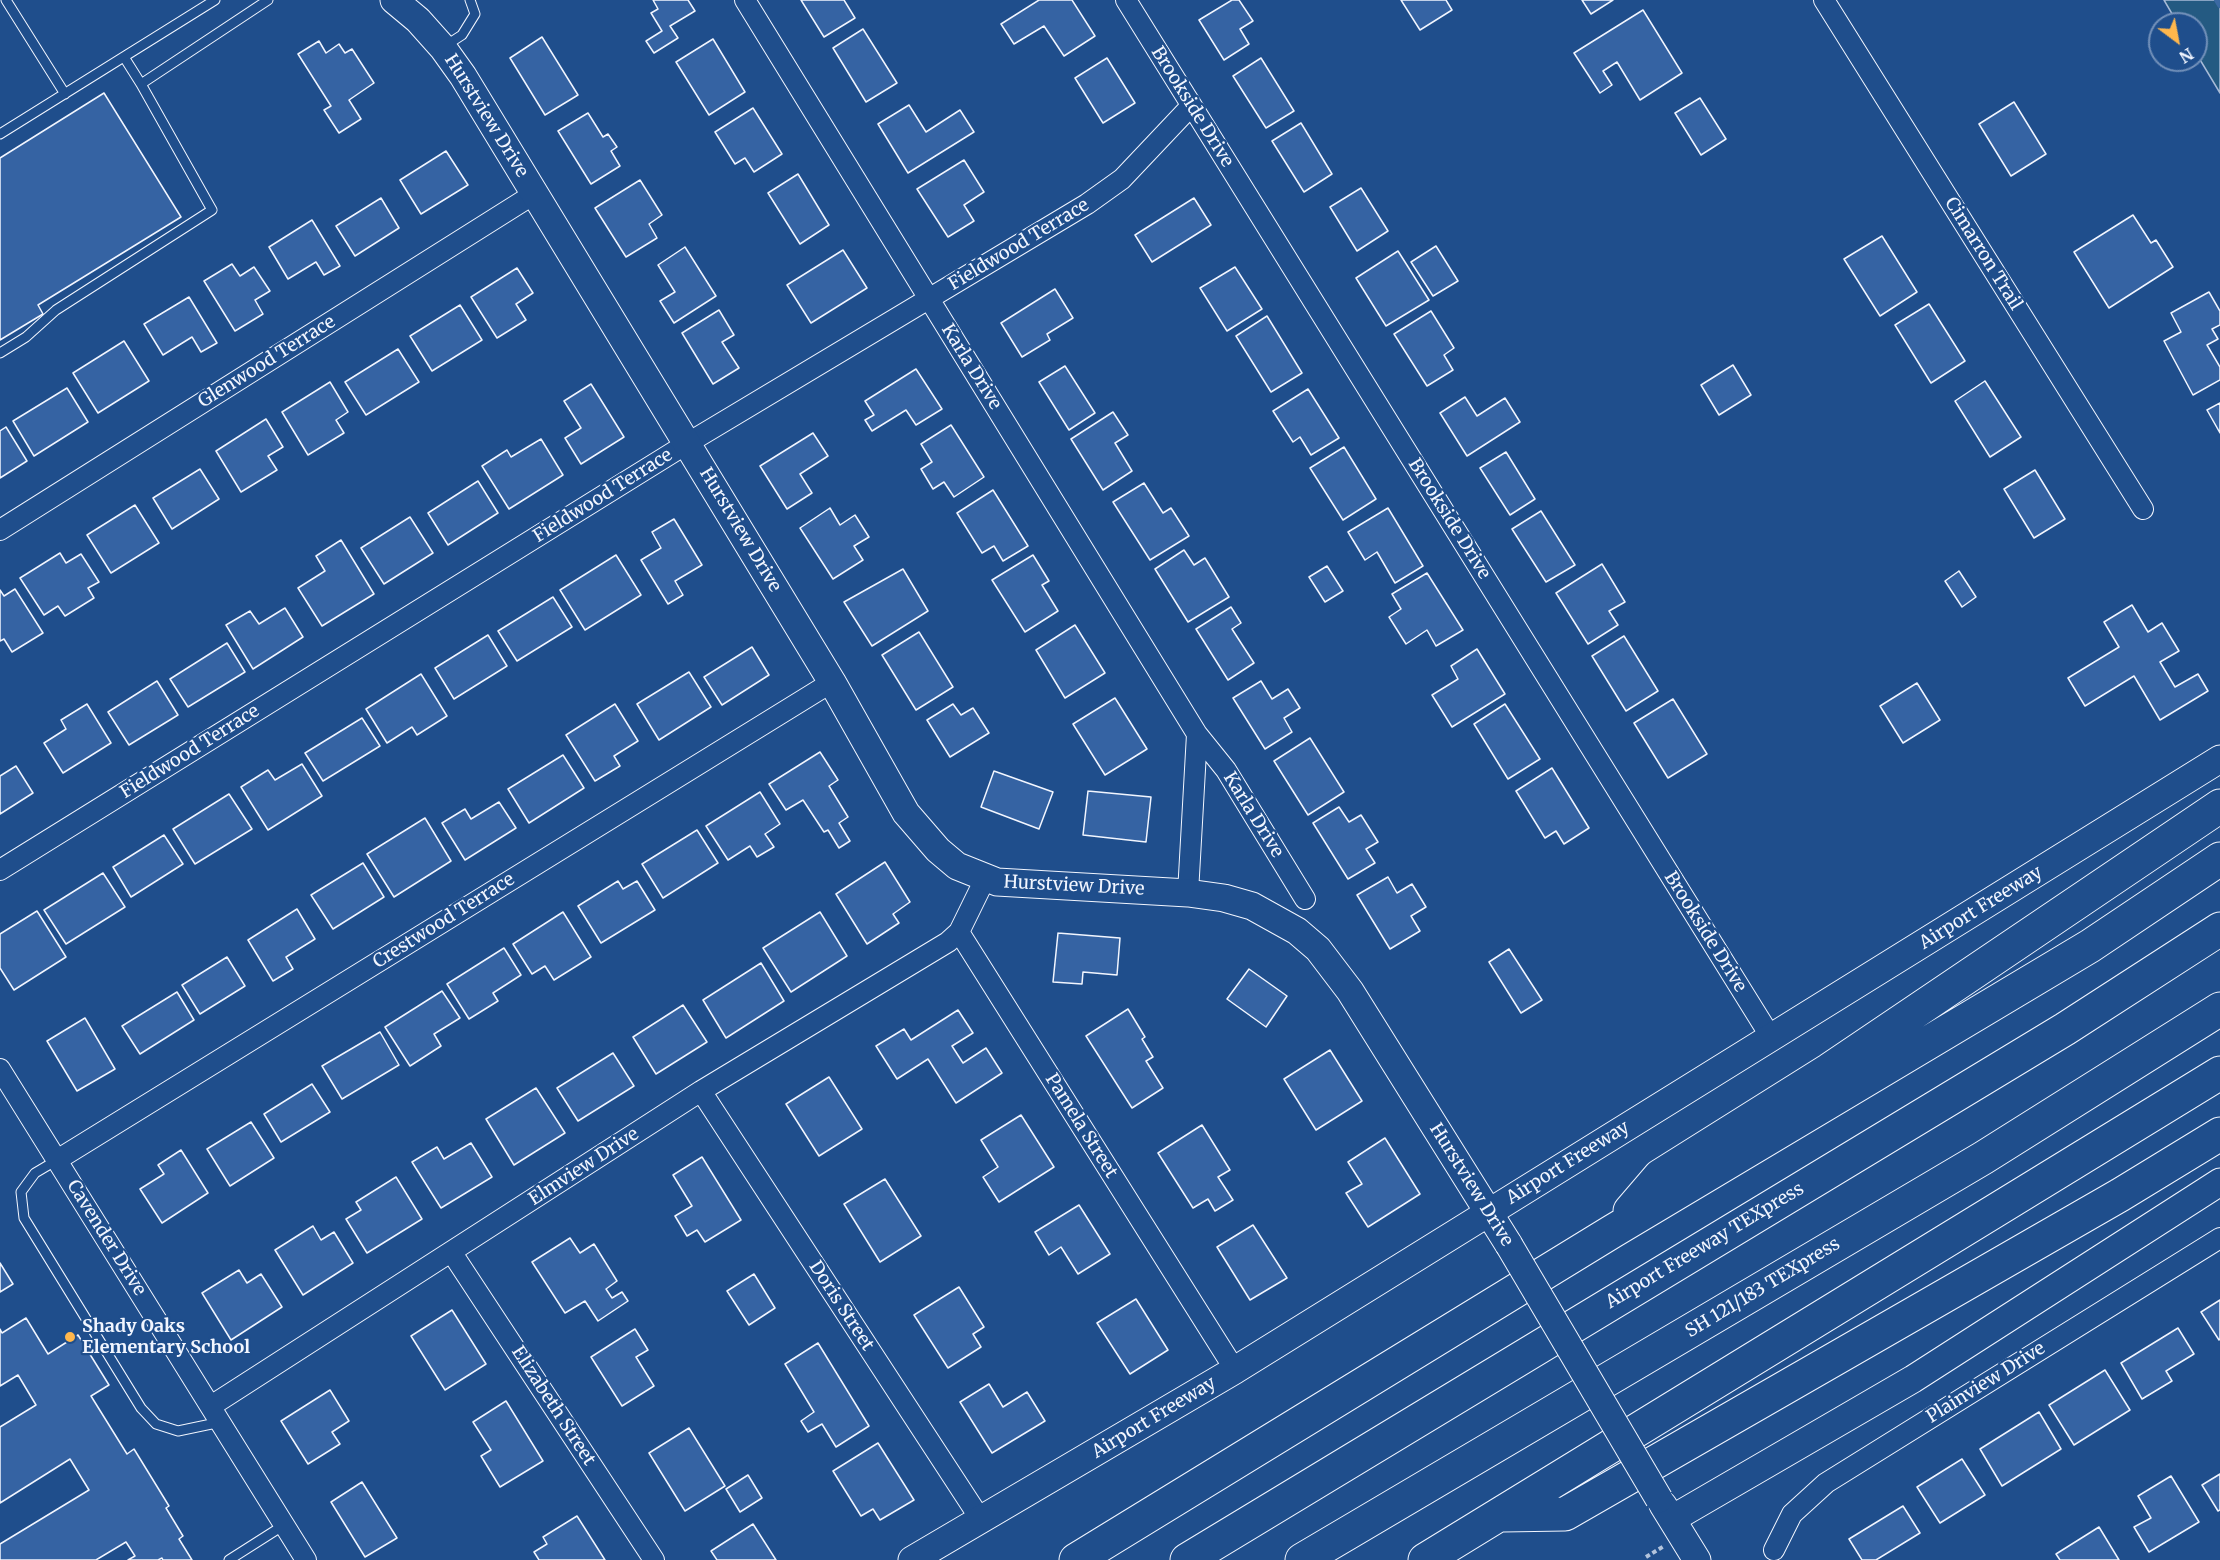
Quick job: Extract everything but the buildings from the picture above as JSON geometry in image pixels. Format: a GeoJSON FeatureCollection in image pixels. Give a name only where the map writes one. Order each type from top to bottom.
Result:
{"type":"FeatureCollection","features":[{"type":"Feature","properties":{"kind":"highway"},"geometry":{"type":"LineString","coordinates":[[1613,1231],[1660,1176],[1829,1070],[2220,806]]}},
{"type":"Feature","properties":{"kind":"highway"},"geometry":{"type":"LineString","coordinates":[[1076,1560],[1613,1231],[2090,946],[2220,859]]}},
{"type":"Feature","properties":{"kind":"highway","name":"Airport Freeway TEXpress"},"geometry":{"type":"LineString","coordinates":[[1187,1560],[2055,1035],[2220,929]]}},
{"type":"Feature","properties":{"kind":"highway","name":"SH 121/183 TEXpress"},"geometry":{"type":"LineString","coordinates":[[1302,1560],[1983,1158],[2220,1009]]}},
{"type":"Feature","properties":{"kind":"highway"},"geometry":{"type":"LineString","coordinates":[[1425,1560],[1503,1515],[2220,1073]]}},
{"type":"Feature","properties":{"kind":"highway"},"geometry":{"type":"LineString","coordinates":[[1503,1515],[1564,1514],[2120,1195],[2220,1134]]}},
{"type":"Feature","properties":{"kind":"main road","name":"Hurstview Drive"},"geometry":{"type":"LineString","coordinates":[[393,0],[418,20],[443,48],[688,443],[832,682],[906,813],[938,850],[957,866],[985,879],[997,882],[1188,893],[1224,898],[1252,906],[1276,918],[1318,948],[1350,991],[1509,1245],[1697,1560]]}},
{"type":"Feature","properties":{"kind":"main road","name":"Airport Freeway"},"geometry":{"type":"LineString","coordinates":[[912,1560],[1235,1370],[2220,759]]}},
{"type":"Feature","properties":{"kind":"main road"},"geometry":{"type":"LineString","coordinates":[[1665,1509],[1913,1378],[2220,1182]]}},
{"type":"Feature","properties":{"kind":"street","name":"Karla Drive"},"geometry":{"type":"LineString","coordinates":[[745,0],[1197,734],[1226,770],[1305,899]]}},
{"type":"Feature","properties":{"kind":"street","name":"Brookside Drive"},"geometry":{"type":"LineString","coordinates":[[1126,0],[1772,1039]]}},
{"type":"Feature","properties":{"kind":"street","name":"Cimarron Trail"},"geometry":{"type":"LineString","coordinates":[[1824,0],[2143,509]]}},
{"type":"Feature","properties":{"kind":"street","name":"Fieldwood Terrace"},"geometry":{"type":"LineString","coordinates":[[0,870],[688,443],[1087,204],[1122,179],[1191,106]]}},
{"type":"Feature","properties":{"kind":"street","name":"Glenwood Terrace"},"geometry":{"type":"LineString","coordinates":[[0,530],[534,194]]}},
{"type":"Feature","properties":{"kind":"street","name":"Crestwood Terrace"},"geometry":{"type":"LineString","coordinates":[[57,1160],[832,682]]}},
{"type":"Feature","properties":{"kind":"street","name":"Karla Drive"},"geometry":{"type":"LineString","coordinates":[[1188,893],[1197,734]]}},
{"type":"Feature","properties":{"kind":"street"},"geometry":{"type":"LineString","coordinates":[[959,932],[985,879]]}},
{"type":"Feature","properties":{"kind":"street","name":"Elmview Drive"},"geometry":{"type":"LineString","coordinates":[[216,1414],[452,1253],[700,1091],[959,932]]}},
{"type":"Feature","properties":{"kind":"street","name":"Pamela Street"},"geometry":{"type":"LineString","coordinates":[[959,932],[1235,1370]]}},
{"type":"Feature","properties":{"kind":"street","name":"Cavender Drive"},"geometry":{"type":"LineString","coordinates":[[0,1069],[306,1560]]}},
{"type":"Feature","properties":{"kind":"street","name":"Doris Street"},"geometry":{"type":"LineString","coordinates":[[700,1091],[981,1520]]}},
{"type":"Feature","properties":{"kind":"street","name":"Plainview Drive"},"geometry":{"type":"LineString","coordinates":[[1774,1550],[1792,1514],[1826,1483],[2220,1238]]}},
{"type":"Feature","properties":{"kind":"street","name":"Elizabeth Street"},"geometry":{"type":"LineString","coordinates":[[452,1253],[654,1560]]}},
{"type":"Feature","properties":{"kind":"lane"},"geometry":{"type":"LineString","coordinates":[[6,0],[65,94]]}},
{"type":"Feature","properties":{"kind":"lane"},"geometry":{"type":"LineString","coordinates":[[0,134],[215,0]]}},
{"type":"Feature","properties":{"kind":"lane"},"geometry":{"type":"LineString","coordinates":[[141,84],[268,0]]}},
{"type":"Feature","properties":{"kind":"lane"},"geometry":{"type":"LineString","coordinates":[[443,48],[462,35],[475,14],[470,0]]}},
{"type":"Feature","properties":{"kind":"lane"},"geometry":{"type":"LineString","coordinates":[[0,352],[26,337],[56,310],[212,210],[124,57]]}},
{"type":"Feature","properties":{"kind":"lane"},"geometry":{"type":"LineString","coordinates":[[57,1160],[34,1173],[21,1192],[24,1218],[141,1408],[156,1424],[178,1431],[216,1414]]}},
{"type":"Feature","properties":{"kind":"lane"},"geometry":{"type":"LineString","coordinates":[[229,1560],[284,1525]]}},
{"type":"Feature","properties":{"kind":"shaded area"},"geometry":{"type":"Polygon","coordinates":[[[2164,0],[2220,0],[2220,93],[2207,72],[2208,12],[2171,12],[2164,0]]]}},
{"type":"Feature","properties":{"kind":"waterway"},"geometry":{"type":"LineString","coordinates":[[2217,0],[2220,5]]}},
{"type":"Feature","properties":{"kind":"place","name":"Shady Oaks Elementary School"},"geometry":{"type":"Point","coordinates":[70,1337]}}]}
